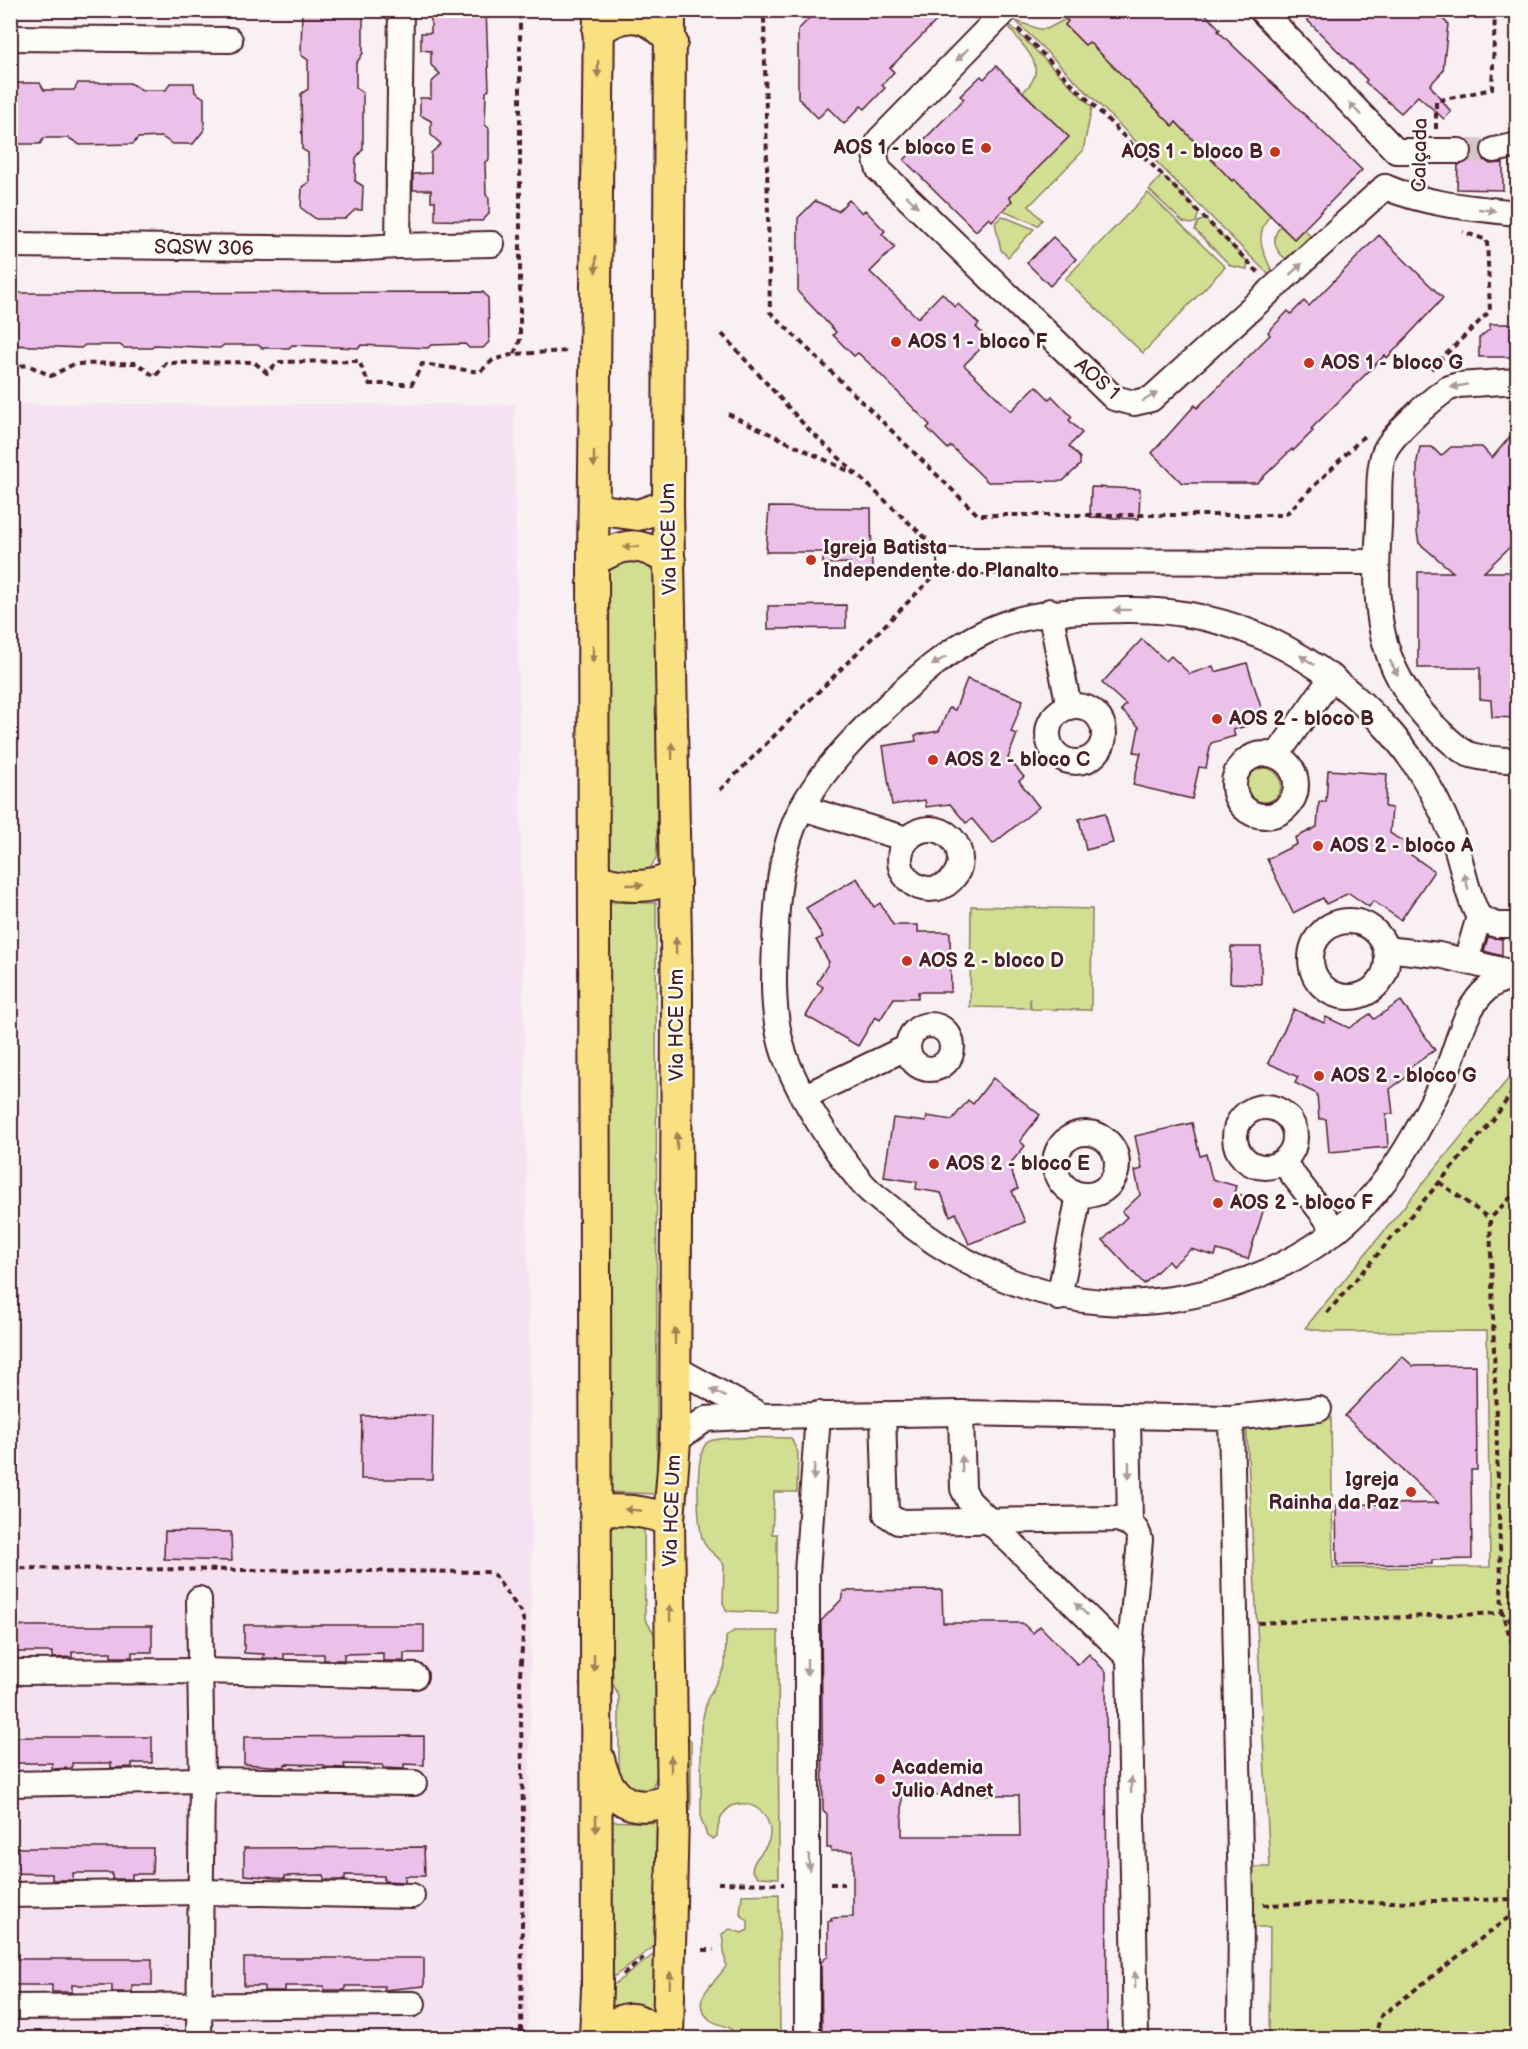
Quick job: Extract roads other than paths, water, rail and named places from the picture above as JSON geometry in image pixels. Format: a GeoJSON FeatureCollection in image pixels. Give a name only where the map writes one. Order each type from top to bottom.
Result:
{"type":"FeatureCollection","features":[{"type":"Feature","properties":{"kind":"main road","name":"Via HCE Um"},"geometry":{"type":"LineString","coordinates":[[668,2038],[671,1948],[669,1520],[675,1441],[677,996],[668,505],[672,42],[670,10]]}},
{"type":"Feature","properties":{"kind":"main road"},"geometry":{"type":"LineString","coordinates":[[595,2038],[597,1988],[593,561],[599,21],[610,22],[635,17],[652,21],[672,42]]}},
{"type":"Feature","properties":{"kind":"main road"},"geometry":{"type":"LineString","coordinates":[[594,509],[638,515],[668,505]]}},
{"type":"Feature","properties":{"kind":"main road"},"geometry":{"type":"LineString","coordinates":[[593,561],[613,549],[632,545],[651,548],[670,561]]}},
{"type":"Feature","properties":{"kind":"main road"},"geometry":{"type":"LineString","coordinates":[[594,879],[607,884],[653,885],[674,875]]}},
{"type":"Feature","properties":{"kind":"main road"},"geometry":{"type":"LineString","coordinates":[[595,1511],[630,1509],[649,1512],[669,1520]]}},
{"type":"Feature","properties":{"kind":"main road"},"geometry":{"type":"LineString","coordinates":[[595,1745],[601,1769],[610,1788],[623,1802],[637,1807],[658,1805],[671,1799]]}},
{"type":"Feature","properties":{"kind":"main road"},"geometry":{"type":"LineString","coordinates":[[595,2038],[612,2024],[634,2018],[643,2021],[659,2038]]}},
{"type":"Feature","properties":{"kind":"street"},"geometry":{"type":"LineString","coordinates":[[398,246],[401,10]]}},
{"type":"Feature","properties":{"kind":"street"},"geometry":{"type":"LineString","coordinates":[[1261,10],[1396,151],[1448,151]]}},
{"type":"Feature","properties":{"kind":"street","name":"AOS 1"},"geometry":{"type":"LineString","coordinates":[[1004,12],[880,140],[875,148],[875,159],[879,170],[1114,398],[1125,402],[1150,399],[1385,187]]}},
{"type":"Feature","properties":{"kind":"street"},"geometry":{"type":"LineString","coordinates":[[10,38],[230,40]]}},
{"type":"Feature","properties":{"kind":"street"},"geometry":{"type":"LineString","coordinates":[[1494,150],[1518,145]]}},
{"type":"Feature","properties":{"kind":"street"},"geometry":{"type":"LineString","coordinates":[[1396,151],[1385,187],[1409,197],[1447,206],[1518,213]]}},
{"type":"Feature","properties":{"kind":"street","name":"SQSW 306"},"geometry":{"type":"LineString","coordinates":[[10,245],[349,249],[492,244]]}},
{"type":"Feature","properties":{"kind":"street"},"geometry":{"type":"LineString","coordinates":[[1518,381],[1458,385],[1447,388],[1390,443],[1382,463],[1377,562],[1378,612],[1388,657],[1405,688],[1426,716],[1451,743],[1469,754],[1518,761]]}},
{"type":"Feature","properties":{"kind":"street"},"geometry":{"type":"LineString","coordinates":[[950,561],[1377,562]]}},
{"type":"Feature","properties":{"kind":"street"},"geometry":{"type":"LineString","coordinates":[[1466,961],[1479,917],[1453,836],[1428,785],[1392,734],[1332,677],[1302,656],[1237,625],[1161,609],[1050,611],[988,630],[924,670],[874,718],[827,771],[802,808],[784,854],[777,908],[773,977],[780,1042],[803,1097],[864,1185],[919,1232],[984,1271],[1059,1298],[1141,1302],[1202,1293],[1269,1272],[1336,1231],[1368,1201],[1410,1142],[1447,1072],[1468,1016],[1477,1000],[1486,989],[1503,979],[1518,975]]}},
{"type":"Feature","properties":{"kind":"street"},"geometry":{"type":"LineString","coordinates":[[1050,611],[1068,707]]}},
{"type":"Feature","properties":{"kind":"street"},"geometry":{"type":"LineString","coordinates":[[1277,755],[1332,677]]}},
{"type":"Feature","properties":{"kind":"street"},"geometry":{"type":"LineString","coordinates":[[802,808],[907,839]]}},
{"type":"Feature","properties":{"kind":"street"},"geometry":{"type":"LineString","coordinates":[[1479,917],[1496,926],[1518,925]]}},
{"type":"Feature","properties":{"kind":"street"},"geometry":{"type":"LineString","coordinates":[[1386,949],[1466,961],[1518,975]]}},
{"type":"Feature","properties":{"kind":"street"},"geometry":{"type":"LineString","coordinates":[[803,1097],[908,1047]]}},
{"type":"Feature","properties":{"kind":"street"},"geometry":{"type":"LineString","coordinates":[[1283,1162],[1336,1231]]}},
{"type":"Feature","properties":{"kind":"street"},"geometry":{"type":"LineString","coordinates":[[1059,1298],[1079,1195]]}},
{"type":"Feature","properties":{"kind":"street"},"geometry":{"type":"LineString","coordinates":[[675,1368],[762,1416]]}},
{"type":"Feature","properties":{"kind":"street"},"geometry":{"type":"LineString","coordinates":[[675,1441],[706,1419],[762,1416],[961,1413],[1232,1418],[1319,1409]]}},
{"type":"Feature","properties":{"kind":"street"},"geometry":{"type":"LineString","coordinates":[[961,1413],[963,1489],[969,1501],[1129,1658]]}},
{"type":"Feature","properties":{"kind":"street"},"geometry":{"type":"LineString","coordinates":[[807,2038],[807,1573],[818,1414]]}},
{"type":"Feature","properties":{"kind":"street"},"geometry":{"type":"LineString","coordinates":[[883,1414],[886,1514],[890,1519],[898,1522],[1117,1519],[1130,1523],[1138,1531],[1140,1540],[1129,1658],[1136,2038]]}},
{"type":"Feature","properties":{"kind":"street"},"geometry":{"type":"LineString","coordinates":[[1128,1416],[1130,1523]]}},
{"type":"Feature","properties":{"kind":"street"},"geometry":{"type":"LineString","coordinates":[[1232,1418],[1241,1905],[1240,2038]]}},
{"type":"Feature","properties":{"kind":"street"},"geometry":{"type":"LineString","coordinates":[[199,1599],[202,1780],[199,2038]]}},
{"type":"Feature","properties":{"kind":"street"},"geometry":{"type":"LineString","coordinates":[[10,1672],[201,1671],[415,1676]]}},
{"type":"Feature","properties":{"kind":"street"},"geometry":{"type":"LineString","coordinates":[[10,1784],[202,1780],[414,1783]]}},
{"type":"Feature","properties":{"kind":"street"},"geometry":{"type":"LineString","coordinates":[[10,1895],[201,1892],[412,1896]]}},
{"type":"Feature","properties":{"kind":"street"},"geometry":{"type":"LineString","coordinates":[[10,2007],[413,2004]]}},
{"type":"Feature","properties":{"kind":"tunnel"},"geometry":{"type":"LineString","coordinates":[[1459,151],[1494,150]]}},
{"type":"Feature","properties":{"kind":"place","name":"AOS 1 - bloco E"},"geometry":{"type":"Point","coordinates":[986,148]}},
{"type":"Feature","properties":{"kind":"place","name":"AOS 1 - bloco B"},"geometry":{"type":"Point","coordinates":[1275,152]}},
{"type":"Feature","properties":{"kind":"place","name":"AOS 1 - bloco F"},"geometry":{"type":"Point","coordinates":[896,342]}},
{"type":"Feature","properties":{"kind":"place","name":"AOS 1 - bloco G"},"geometry":{"type":"Point","coordinates":[1309,363]}},
{"type":"Feature","properties":{"kind":"place","name":"Igreja Batista Independente do Planalto"},"geometry":{"type":"Point","coordinates":[811,560]}},
{"type":"Feature","properties":{"kind":"place","name":"AOS 2 - bloco B"},"geometry":{"type":"Point","coordinates":[1217,719]}},
{"type":"Feature","properties":{"kind":"place","name":"AOS 2 - bloco C"},"geometry":{"type":"Point","coordinates":[933,760]}},
{"type":"Feature","properties":{"kind":"place","name":"AOS 2 - bloco A"},"geometry":{"type":"Point","coordinates":[1318,846]}},
{"type":"Feature","properties":{"kind":"place","name":"AOS 2 - bloco D"},"geometry":{"type":"Point","coordinates":[907,961]}},
{"type":"Feature","properties":{"kind":"place","name":"AOS 2 - bloco G"},"geometry":{"type":"Point","coordinates":[1319,1076]}},
{"type":"Feature","properties":{"kind":"place","name":"AOS 2 - bloco E"},"geometry":{"type":"Point","coordinates":[934,1164]}},
{"type":"Feature","properties":{"kind":"place","name":"AOS 2 - bloco F"},"geometry":{"type":"Point","coordinates":[1218,1203]}},
{"type":"Feature","properties":{"kind":"place","name":"Igreja Rainha da Paz"},"geometry":{"type":"Point","coordinates":[1411,1492]}},
{"type":"Feature","properties":{"kind":"place","name":"Academia Julio Adnet"},"geometry":{"type":"Point","coordinates":[880,1779]}}]}
